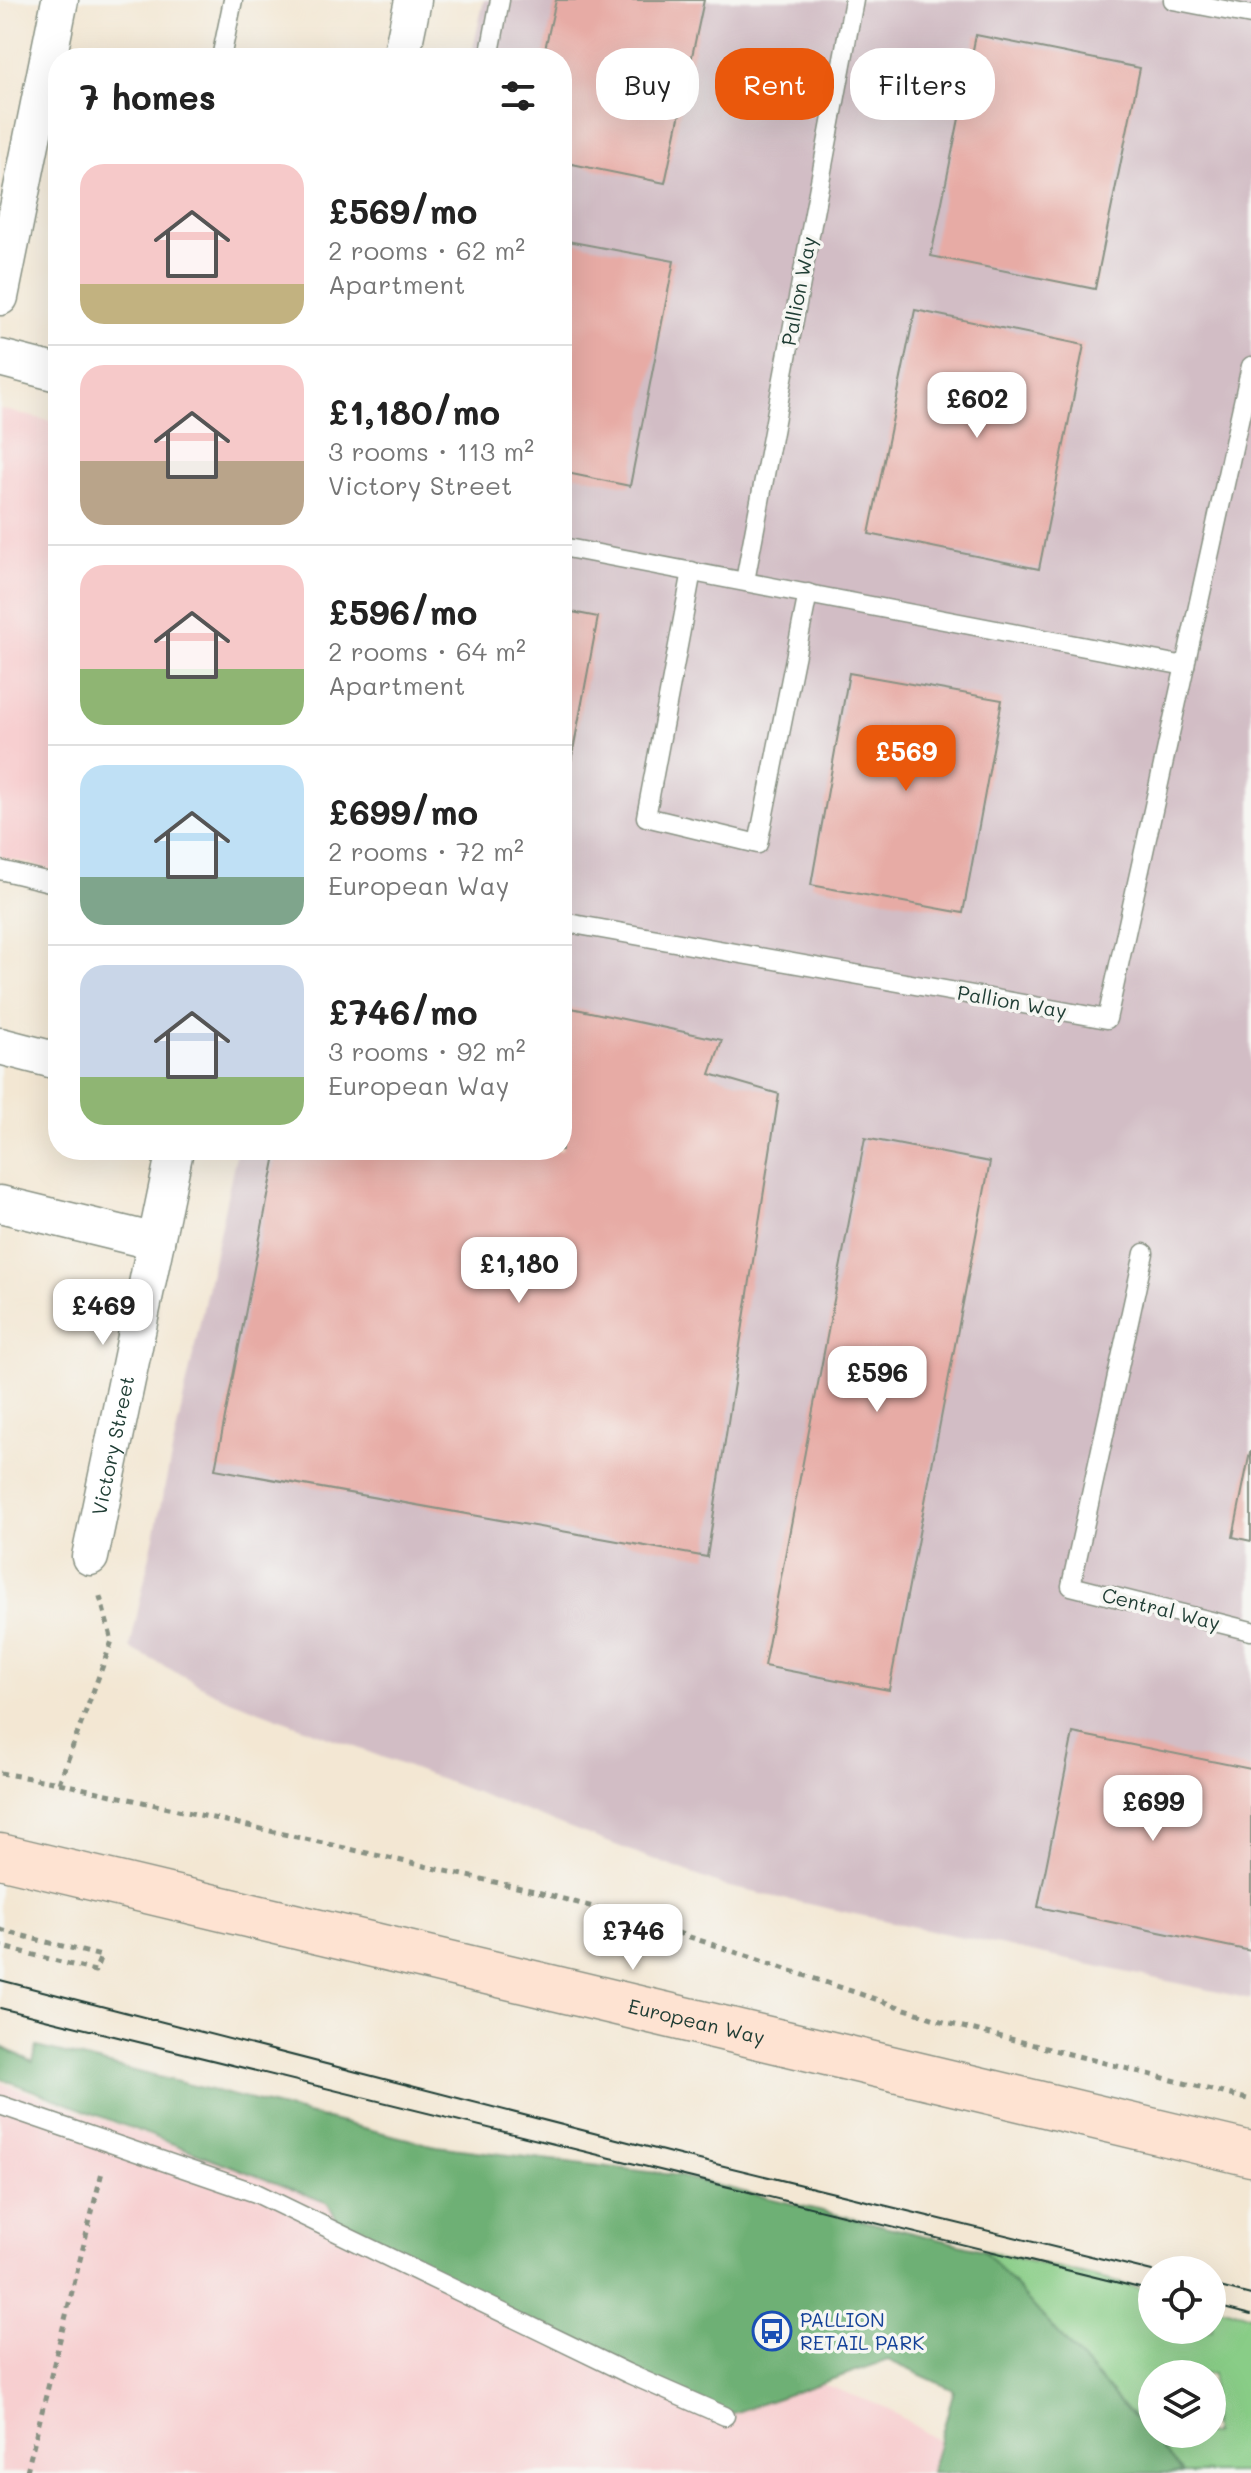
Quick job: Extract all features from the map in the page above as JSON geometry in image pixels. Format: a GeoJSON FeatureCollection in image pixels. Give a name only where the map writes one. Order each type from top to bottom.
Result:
{"type":"FeatureCollection","features":[{"type":"Feature","properties":{"kind":"street"},"geometry":{"type":"LineString","coordinates":[[50,48],[60,0]]}},
{"type":"Feature","properties":{"kind":"street"},"geometry":{"type":"LineString","coordinates":[[403,48],[413,0]]}},
{"type":"Feature","properties":{"kind":"street"},"geometry":{"type":"LineString","coordinates":[[0,297],[48,59]]}},
{"type":"Feature","properties":{"kind":"street"},"geometry":{"type":"LineString","coordinates":[[0,358],[48,370]]}},
{"type":"Feature","properties":{"kind":"street"},"geometry":{"type":"LineString","coordinates":[[0,1046],[48,1058]]}},
{"type":"Feature","properties":{"kind":"street","name":"Victory Street"},"geometry":{"type":"LineString","coordinates":[[90,1557],[173,1160]]}},
{"type":"Feature","properties":{"kind":"street"},"geometry":{"type":"LineString","coordinates":[[0,1204],[156,1242]]}},
{"type":"Feature","properties":{"kind":"street","name":"European Way"},"geometry":{"type":"LineString","coordinates":[[0,1856],[1251,2154]]}},
{"type":"Feature","properties":{"kind":"lane"},"geometry":{"type":"LineString","coordinates":[[223,48],[233,0]]}},
{"type":"Feature","properties":{"kind":"lane"},"geometry":{"type":"LineString","coordinates":[[491,48],[500,0]]}},
{"type":"Feature","properties":{"kind":"lane","name":"Pallion Way"},"geometry":{"type":"LineString","coordinates":[[745,581],[854,0]]}},
{"type":"Feature","properties":{"kind":"lane"},"geometry":{"type":"LineString","coordinates":[[1173,0],[1251,15]]}},
{"type":"Feature","properties":{"kind":"lane","name":"Pallion Way"},"geometry":{"type":"LineString","coordinates":[[572,924],[1107,1019],[1185,666],[1247,409],[1251,366]]}},
{"type":"Feature","properties":{"kind":"lane"},"geometry":{"type":"LineString","coordinates":[[572,549],[1185,666]]}},
{"type":"Feature","properties":{"kind":"lane"},"geometry":{"type":"LineString","coordinates":[[692,571],[646,817],[758,844],[808,593]]}},
{"type":"Feature","properties":{"kind":"lane"},"geometry":{"type":"LineString","coordinates":[[0,870],[48,882]]}},
{"type":"Feature","properties":{"kind":"lane","name":"Central Way"},"geometry":{"type":"LineString","coordinates":[[1144,1253],[1071,1586],[1251,1631]]}},
{"type":"Feature","properties":{"kind":"lane"},"geometry":{"type":"LineString","coordinates":[[0,2105],[256,2193],[614,2367],[725,2416]]}},
{"type":"Feature","properties":{"kind":"path"},"geometry":{"type":"LineString","coordinates":[[59,1783],[112,1641],[90,1557]]}},
{"type":"Feature","properties":{"kind":"path"},"geometry":{"type":"LineString","coordinates":[[0,1773],[59,1783],[534,1891],[630,1917],[947,2023],[1251,2100]]}},
{"type":"Feature","properties":{"kind":"path"},"geometry":{"type":"LineString","coordinates":[[0,1930],[101,1956],[95,1971],[0,1946]]}},
{"type":"Feature","properties":{"kind":"path"},"geometry":{"type":"LineString","coordinates":[[27,2471],[111,2141]]}},
{"type":"Feature","properties":{"kind":"shaded area"},"geometry":{"type":"Polygon","coordinates":[[[484,0],[1251,0],[1251,1999],[724,1886],[225,1698],[130,1648],[235,1160],[572,1160],[572,48],[473,48],[484,0]]]}},
{"type":"Feature","properties":{"kind":"shaded area"},"geometry":{"type":"Polygon","coordinates":[[[0,409],[48,421],[48,869],[0,857],[0,409]]]}},
{"type":"Feature","properties":{"kind":"shaded area","name":"PALLION RETAIL PARK"},"geometry":{"type":"Polygon","coordinates":[[[0,2082],[885,2407],[990,2473],[0,2473],[0,2082]]]}},
{"type":"Feature","properties":{"kind":"green space"},"geometry":{"type":"Polygon","coordinates":[[[0,2046],[33,2062],[37,2047],[436,2146],[674,2175],[983,2250],[1138,2423],[1138,2448],[1161,2448],[1183,2473],[931,2473],[954,2390],[888,2360],[725,2416],[346,2236],[328,2203],[0,2078],[0,2046]]]}},
{"type":"Feature","properties":{"kind":"green space"},"geometry":{"type":"Polygon","coordinates":[[[983,2250],[1138,2288],[1138,2344],[1226,2344],[1226,2309],[1251,2315],[1251,2473],[1183,2473],[1161,2448],[1226,2448],[1226,2360],[1138,2360],[1138,2423],[983,2250]]]}},
{"type":"Feature","properties":{"kind":"building"},"geometry":{"type":"Polygon","coordinates":[[[556,0],[704,0],[694,48],[596,48],[596,120],[678,120],[665,183],[572,164],[572,48],[545,48],[556,0]]]}},
{"type":"Feature","properties":{"kind":"building"},"geometry":{"type":"Polygon","coordinates":[[[976,35],[1140,68],[1095,289],[931,256],[959,120],[995,120],[995,48],[973,48],[976,35]]]}},
{"type":"Feature","properties":{"kind":"building"},"geometry":{"type":"Polygon","coordinates":[[[572,242],[674,261],[630,486],[572,474],[572,242]]]}},
{"type":"Feature","properties":{"kind":"building"},"geometry":{"type":"Polygon","coordinates":[[[915,310],[1084,345],[1039,569],[869,534],[915,310]]]}},
{"type":"Feature","properties":{"kind":"building"},"geometry":{"type":"Polygon","coordinates":[[[572,612],[598,617],[572,756],[572,612]]]}},
{"type":"Feature","properties":{"kind":"building"},"geometry":{"type":"Polygon","coordinates":[[[849,673],[1002,700],[963,913],[811,885],[849,673]]]}},
{"type":"Feature","properties":{"kind":"building"},"geometry":{"type":"Polygon","coordinates":[[[572,1008],[722,1040],[710,1074],[779,1094],[707,1557],[215,1469],[275,1160],[572,1160],[572,1008]]]}},
{"type":"Feature","properties":{"kind":"building"},"geometry":{"type":"Polygon","coordinates":[[[865,1138],[990,1162],[889,1690],[764,1666],[865,1138]]]}},
{"type":"Feature","properties":{"kind":"building"},"geometry":{"type":"Polygon","coordinates":[[[1251,1452],[1251,1541],[1233,1537],[1251,1452]]]}},
{"type":"Feature","properties":{"kind":"building"},"geometry":{"type":"Polygon","coordinates":[[[1073,1733],[1251,1769],[1251,1951],[1038,1907],[1073,1733]]]}},
{"type":"Feature","properties":{"kind":"tram line"},"geometry":{"type":"LineString","coordinates":[[0,1980],[679,2155],[1138,2268]]}},
{"type":"Feature","properties":{"kind":"tram line"},"geometry":{"type":"LineString","coordinates":[[0,2008],[1138,2288]]}},
{"type":"Feature","properties":{"kind":"tram line"},"geometry":{"type":"LineString","coordinates":[[1226,2289],[1251,2295]]}},
{"type":"Feature","properties":{"kind":"tram line"},"geometry":{"type":"LineString","coordinates":[[1226,2309],[1251,2315]]}},
{"type":"Feature","properties":{"kind":"place","name":"PALLION RETAIL PARK"},"geometry":{"type":"Point","coordinates":[772,2331]}}]}
